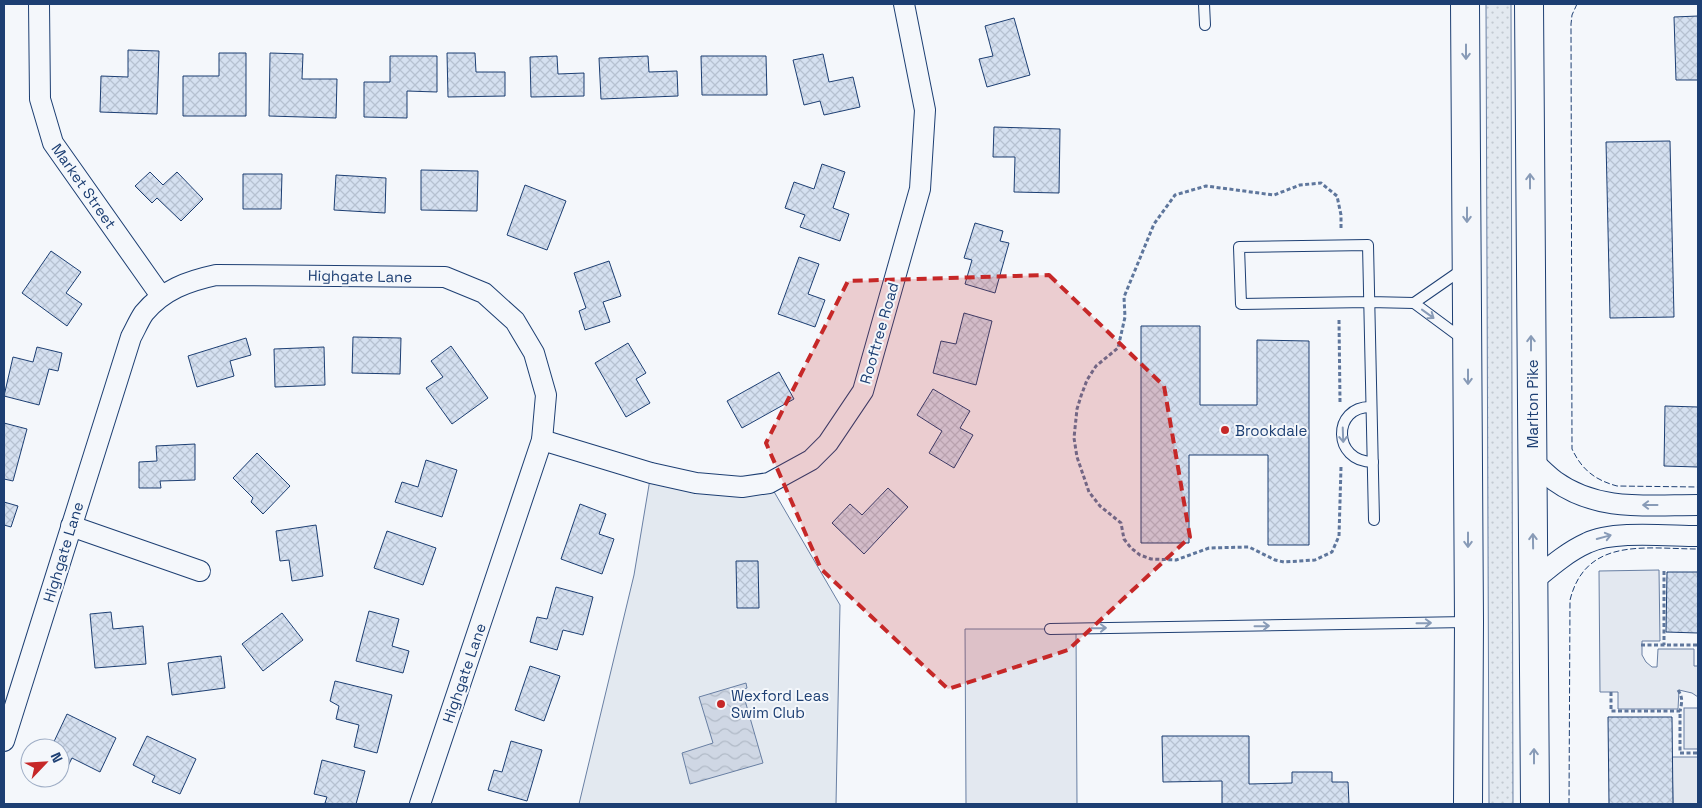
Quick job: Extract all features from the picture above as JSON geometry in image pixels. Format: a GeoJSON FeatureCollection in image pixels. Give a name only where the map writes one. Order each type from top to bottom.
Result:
{"type":"FeatureCollection","features":[{"type":"Feature","properties":{"kind":"highway"},"geometry":{"type":"LineString","coordinates":[[1465,4],[1468,265],[1468,804]]}},
{"type":"Feature","properties":{"kind":"highway","name":"Marlton Pike"},"geometry":{"type":"LineString","coordinates":[[1529,4],[1535,804]]}},
{"type":"Feature","properties":{"kind":"street","name":"Market Street"},"geometry":{"type":"LineString","coordinates":[[39,4],[40,99],[53,142],[161,296]]}},
{"type":"Feature","properties":{"kind":"street","name":"Rooftree Road"},"geometry":{"type":"LineString","coordinates":[[542,440],[651,473],[696,483],[742,487],[769,483],[811,460],[828,443],[863,391],[920,189],[925,110],[904,4]]}},
{"type":"Feature","properties":{"kind":"street","name":"Highgate Lane"},"geometry":{"type":"LineString","coordinates":[[4,742],[131,338],[144,314],[161,296],[191,280],[216,275],[445,277],[484,294],[515,321],[534,353],[546,395],[542,440],[420,804]]}},
{"type":"Feature","properties":{"kind":"street"},"geometry":{"type":"LineString","coordinates":[[1532,460],[1554,481],[1581,496],[1603,502],[1611,504],[1698,505]]}},
{"type":"Feature","properties":{"kind":"street"},"geometry":{"type":"LineString","coordinates":[[71,526],[200,571]]}},
{"type":"Feature","properties":{"kind":"street"},"geometry":{"type":"LineString","coordinates":[[1533,581],[1588,542],[1610,535],[1698,536]]}},
{"type":"Feature","properties":{"kind":"lane"},"geometry":{"type":"LineString","coordinates":[[1204,4],[1204,25]]}},
{"type":"Feature","properties":{"kind":"lane"},"geometry":{"type":"LineString","coordinates":[[1374,520],[1371,407],[1369,302],[1368,245],[1239,248],[1240,304],[1369,302],[1414,303],[1468,343]]}},
{"type":"Feature","properties":{"kind":"lane"},"geometry":{"type":"LineString","coordinates":[[1414,303],[1468,265]]}},
{"type":"Feature","properties":{"kind":"lane"},"geometry":{"type":"LineString","coordinates":[[1371,407],[1358,409],[1352,413],[1345,422],[1342,433],[1344,446],[1350,454],[1359,460],[1373,462]]}},
{"type":"Feature","properties":{"kind":"lane"},"geometry":{"type":"LineString","coordinates":[[1050,629],[1469,622]]}},
{"type":"Feature","properties":{"kind":"path"},"geometry":{"type":"LineString","coordinates":[[1341,462],[1339,536],[1332,552],[1324,557],[1315,560],[1284,562],[1275,560],[1248,547],[1210,548],[1176,560],[1163,561],[1140,555],[1131,548],[1124,539],[1121,523],[1100,506],[1089,492],[1077,457],[1074,438],[1077,409],[1087,380],[1096,366],[1118,348],[1125,317],[1124,297],[1154,224],[1175,194],[1206,186],[1274,194],[1300,185],[1321,183],[1337,196],[1341,215],[1342,246]]}},
{"type":"Feature","properties":{"kind":"path"},"geometry":{"type":"LineString","coordinates":[[1336,409],[1340,404],[1339,320]]}},
{"type":"Feature","properties":{"kind":"path"},"geometry":{"type":"LineString","coordinates":[[1664,571],[1664,645]]}},
{"type":"Feature","properties":{"kind":"path"},"geometry":{"type":"LineString","coordinates":[[1641,645],[1698,645]]}},
{"type":"Feature","properties":{"kind":"path"},"geometry":{"type":"LineString","coordinates":[[1678,690],[1682,696],[1680,753],[1698,753]]}},
{"type":"Feature","properties":{"kind":"path"},"geometry":{"type":"LineString","coordinates":[[1611,692],[1611,711],[1680,711]]}},
{"type":"Feature","properties":{"kind":"highlighted area"},"geometry":{"type":"Polygon","coordinates":[[[1049,275],[1164,386],[1190,537],[1068,650],[948,689],[821,569],[766,443],[848,281],[1049,275]]]}},
{"type":"Feature","properties":{"kind":"shaded area"},"geometry":{"type":"Polygon","coordinates":[[[1486,4],[1511,4],[1513,804],[1489,804],[1486,4]]]}},
{"type":"Feature","properties":{"kind":"shaded area","name":"Wexford Leas Swim Club"},"geometry":{"type":"Polygon","coordinates":[[[651,473],[769,483],[840,605],[836,804],[579,804],[634,575],[651,473]]]}},
{"type":"Feature","properties":{"kind":"shaded area"},"geometry":{"type":"Polygon","coordinates":[[[1659,570],[1660,641],[1642,641],[1642,655],[1652,667],[1657,667],[1658,649],[1694,649],[1694,666],[1698,666],[1698,697],[1692,693],[1679,690],[1678,709],[1618,709],[1618,692],[1600,692],[1599,571],[1659,570]]]}},
{"type":"Feature","properties":{"kind":"shaded area"},"geometry":{"type":"Polygon","coordinates":[[[965,629],[1076,629],[1077,804],[966,804],[965,629]]]}},
{"type":"Feature","properties":{"kind":"shaded area"},"geometry":{"type":"Polygon","coordinates":[[[1684,708],[1698,708],[1698,749],[1684,749],[1684,708]]]}},
{"type":"Feature","properties":{"kind":"shaded area"},"geometry":{"type":"Polygon","coordinates":[[[1672,757],[1698,757],[1698,804],[1673,804],[1672,757]]]}},
{"type":"Feature","properties":{"kind":"water"},"geometry":{"type":"Polygon","coordinates":[[[746,683],[747,688],[742,690],[763,763],[690,784],[682,753],[713,743],[699,697],[746,683]]]}},
{"type":"Feature","properties":{"kind":"building"},"geometry":{"type":"Polygon","coordinates":[[[1698,16],[1698,80],[1676,80],[1674,17],[1698,16]]]}},
{"type":"Feature","properties":{"kind":"building"},"geometry":{"type":"Polygon","coordinates":[[[1014,18],[1030,75],[987,87],[979,59],[993,56],[985,26],[1014,18]]]}},
{"type":"Feature","properties":{"kind":"building"},"geometry":{"type":"Polygon","coordinates":[[[128,50],[159,51],[157,114],[100,112],[101,76],[128,77],[128,50]]]}},
{"type":"Feature","properties":{"kind":"building"},"geometry":{"type":"Polygon","coordinates":[[[219,53],[246,53],[246,116],[183,116],[183,76],[219,76],[219,53]]]}},
{"type":"Feature","properties":{"kind":"building"},"geometry":{"type":"Polygon","coordinates":[[[270,53],[303,54],[302,79],[337,79],[336,118],[269,116],[270,53]]]}},
{"type":"Feature","properties":{"kind":"building"},"geometry":{"type":"Polygon","coordinates":[[[447,53],[475,53],[476,72],[505,72],[505,96],[448,97],[447,53]]]}},
{"type":"Feature","properties":{"kind":"building"},"geometry":{"type":"Polygon","coordinates":[[[823,54],[829,82],[853,77],[860,107],[824,115],[820,101],[804,105],[793,60],[823,54]]]}},
{"type":"Feature","properties":{"kind":"building"},"geometry":{"type":"Polygon","coordinates":[[[390,56],[437,56],[437,92],[407,91],[407,118],[364,117],[364,82],[390,82],[390,56]]]}},
{"type":"Feature","properties":{"kind":"building"},"geometry":{"type":"Polygon","coordinates":[[[557,56],[558,74],[584,73],[584,96],[531,97],[530,57],[557,56]]]}},
{"type":"Feature","properties":{"kind":"building"},"geometry":{"type":"Polygon","coordinates":[[[648,56],[649,72],[677,71],[678,96],[601,99],[599,58],[648,56]]]}},
{"type":"Feature","properties":{"kind":"building"},"geometry":{"type":"Polygon","coordinates":[[[701,56],[766,56],[767,95],[702,95],[701,56]]]}},
{"type":"Feature","properties":{"kind":"building"},"geometry":{"type":"Polygon","coordinates":[[[994,127],[1060,129],[1059,193],[1014,192],[1015,157],[993,157],[994,127]]]}},
{"type":"Feature","properties":{"kind":"building"},"geometry":{"type":"Polygon","coordinates":[[[1670,141],[1674,317],[1610,318],[1606,142],[1670,141]]]}},
{"type":"Feature","properties":{"kind":"building"},"geometry":{"type":"Polygon","coordinates":[[[822,164],[845,172],[833,208],[849,214],[840,241],[800,227],[805,215],[785,208],[794,182],[814,189],[822,164]]]}},
{"type":"Feature","properties":{"kind":"building"},"geometry":{"type":"Polygon","coordinates":[[[421,170],[478,171],[477,211],[421,210],[421,170]]]}},
{"type":"Feature","properties":{"kind":"building"},"geometry":{"type":"Polygon","coordinates":[[[150,172],[163,185],[177,172],[203,199],[181,221],[157,198],[152,203],[135,186],[150,172]]]}},
{"type":"Feature","properties":{"kind":"building"},"geometry":{"type":"Polygon","coordinates":[[[243,174],[282,174],[281,209],[243,209],[243,174]]]}},
{"type":"Feature","properties":{"kind":"building"},"geometry":{"type":"Polygon","coordinates":[[[336,175],[386,178],[385,213],[334,210],[336,175]]]}},
{"type":"Feature","properties":{"kind":"building"},"geometry":{"type":"Polygon","coordinates":[[[525,185],[566,201],[547,250],[507,235],[525,185]]]}},
{"type":"Feature","properties":{"kind":"building"},"geometry":{"type":"Polygon","coordinates":[[[975,223],[1003,231],[1000,241],[1009,243],[995,293],[965,284],[972,260],[964,258],[975,223]]]}},
{"type":"Feature","properties":{"kind":"building"},"geometry":{"type":"Polygon","coordinates":[[[51,251],[81,272],[66,293],[82,304],[67,326],[22,293],[51,251]]]}},
{"type":"Feature","properties":{"kind":"building"},"geometry":{"type":"Polygon","coordinates":[[[799,257],[819,264],[808,294],[825,300],[815,327],[778,314],[799,257]]]}},
{"type":"Feature","properties":{"kind":"building"},"geometry":{"type":"Polygon","coordinates":[[[609,261],[621,296],[603,302],[610,322],[585,330],[579,311],[586,308],[574,273],[609,261]]]}},
{"type":"Feature","properties":{"kind":"building"},"geometry":{"type":"Polygon","coordinates":[[[964,313],[992,321],[976,385],[933,373],[941,341],[956,344],[964,313]]]}},
{"type":"Feature","properties":{"kind":"building","name":"Brookdale"},"geometry":{"type":"Polygon","coordinates":[[[1141,326],[1200,326],[1200,405],[1257,405],[1257,340],[1309,341],[1309,545],[1268,545],[1268,455],[1189,455],[1189,543],[1141,543],[1141,326]]]}},
{"type":"Feature","properties":{"kind":"building"},"geometry":{"type":"Polygon","coordinates":[[[353,337],[401,338],[400,374],[352,373],[353,337]]]}},
{"type":"Feature","properties":{"kind":"building"},"geometry":{"type":"Polygon","coordinates":[[[246,338],[251,355],[230,361],[234,376],[197,387],[188,356],[246,338]]]}},
{"type":"Feature","properties":{"kind":"building"},"geometry":{"type":"Polygon","coordinates":[[[628,343],[646,373],[636,379],[650,403],[626,417],[595,363],[628,343]]]}},
{"type":"Feature","properties":{"kind":"building"},"geometry":{"type":"Polygon","coordinates":[[[451,346],[488,398],[452,424],[426,388],[443,377],[431,361],[451,346]]]}},
{"type":"Feature","properties":{"kind":"building"},"geometry":{"type":"Polygon","coordinates":[[[37,347],[62,353],[58,371],[49,369],[39,405],[4,396],[13,357],[33,362],[37,347]]]}},
{"type":"Feature","properties":{"kind":"building"},"geometry":{"type":"Polygon","coordinates":[[[324,347],[325,385],[275,387],[274,349],[324,347]]]}},
{"type":"Feature","properties":{"kind":"building"},"geometry":{"type":"Polygon","coordinates":[[[779,372],[794,399],[742,428],[727,401],[779,372]]]}},
{"type":"Feature","properties":{"kind":"building"},"geometry":{"type":"Polygon","coordinates":[[[933,389],[970,411],[960,428],[973,435],[954,468],[929,453],[942,431],[917,415],[933,389]]]}},
{"type":"Feature","properties":{"kind":"building"},"geometry":{"type":"Polygon","coordinates":[[[1665,406],[1698,407],[1698,467],[1664,466],[1665,406]]]}},
{"type":"Feature","properties":{"kind":"building"},"geometry":{"type":"Polygon","coordinates":[[[4,423],[27,429],[13,481],[4,479],[4,423]]]}},
{"type":"Feature","properties":{"kind":"building"},"geometry":{"type":"Polygon","coordinates":[[[195,444],[195,480],[160,481],[161,488],[139,488],[139,462],[157,461],[156,446],[195,444]]]}},
{"type":"Feature","properties":{"kind":"building"},"geometry":{"type":"Polygon","coordinates":[[[257,453],[290,486],[263,514],[251,502],[253,498],[233,478],[257,453]]]}},
{"type":"Feature","properties":{"kind":"building"},"geometry":{"type":"Polygon","coordinates":[[[426,460],[457,470],[442,517],[395,502],[402,482],[418,487],[426,460]]]}},
{"type":"Feature","properties":{"kind":"building"},"geometry":{"type":"Polygon","coordinates":[[[888,488],[908,507],[864,554],[832,523],[850,504],[862,515],[888,488]]]}},
{"type":"Feature","properties":{"kind":"building"},"geometry":{"type":"Polygon","coordinates":[[[4,502],[18,506],[11,527],[4,525],[4,502]]]}},
{"type":"Feature","properties":{"kind":"building"},"geometry":{"type":"Polygon","coordinates":[[[580,504],[606,514],[599,534],[614,539],[602,574],[561,559],[580,504]]]}},
{"type":"Feature","properties":{"kind":"building"},"geometry":{"type":"Polygon","coordinates":[[[316,525],[323,576],[292,581],[289,560],[280,561],[276,531],[316,525]]]}},
{"type":"Feature","properties":{"kind":"building"},"geometry":{"type":"Polygon","coordinates":[[[387,531],[436,548],[423,585],[374,568],[387,531]]]}},
{"type":"Feature","properties":{"kind":"building"},"geometry":{"type":"Polygon","coordinates":[[[736,561],[758,561],[759,608],[737,608],[736,561]]]}},
{"type":"Feature","properties":{"kind":"building"},"geometry":{"type":"Polygon","coordinates":[[[1667,572],[1698,572],[1698,633],[1666,632],[1667,572]]]}},
{"type":"Feature","properties":{"kind":"building"},"geometry":{"type":"Polygon","coordinates":[[[556,587],[593,597],[583,635],[563,630],[557,650],[530,642],[537,617],[547,619],[556,587]]]}},
{"type":"Feature","properties":{"kind":"building"},"geometry":{"type":"Polygon","coordinates":[[[369,611],[399,619],[392,646],[409,651],[403,673],[356,661],[369,611]]]}},
{"type":"Feature","properties":{"kind":"building"},"geometry":{"type":"Polygon","coordinates":[[[111,612],[113,629],[143,626],[146,664],[95,668],[90,614],[111,612]]]}},
{"type":"Feature","properties":{"kind":"building"},"geometry":{"type":"Polygon","coordinates":[[[282,613],[303,640],[263,671],[242,644],[282,613]]]}},
{"type":"Feature","properties":{"kind":"building"},"geometry":{"type":"Polygon","coordinates":[[[221,656],[225,688],[172,695],[168,663],[221,656]]]}},
{"type":"Feature","properties":{"kind":"building"},"geometry":{"type":"Polygon","coordinates":[[[530,666],[560,676],[544,721],[515,710],[530,666]]]}},
{"type":"Feature","properties":{"kind":"building"},"geometry":{"type":"Polygon","coordinates":[[[335,681],[392,695],[377,753],[354,747],[359,725],[336,719],[339,706],[330,701],[335,681]]]}},
{"type":"Feature","properties":{"kind":"building"},"geometry":{"type":"Polygon","coordinates":[[[67,714],[116,738],[100,772],[72,758],[70,762],[70,738],[56,738],[67,714]]]}},
{"type":"Feature","properties":{"kind":"building"},"geometry":{"type":"Polygon","coordinates":[[[1608,717],[1672,717],[1673,804],[1609,804],[1608,717]]]}},
{"type":"Feature","properties":{"kind":"building"},"geometry":{"type":"Polygon","coordinates":[[[147,736],[196,759],[180,794],[152,782],[155,776],[133,765],[147,736]]]}},
{"type":"Feature","properties":{"kind":"building"},"geometry":{"type":"Polygon","coordinates":[[[1162,736],[1249,736],[1249,784],[1292,783],[1292,772],[1332,772],[1332,782],[1348,782],[1349,804],[1222,804],[1222,781],[1163,782],[1162,736]]]}},
{"type":"Feature","properties":{"kind":"building"},"geometry":{"type":"Polygon","coordinates":[[[511,741],[542,750],[527,801],[488,790],[494,770],[502,772],[511,741]]]}},
{"type":"Feature","properties":{"kind":"building"},"geometry":{"type":"Polygon","coordinates":[[[322,760],[365,771],[356,804],[325,803],[327,797],[314,794],[322,760]]]}},
{"type":"Feature","properties":{"kind":"fence"},"geometry":{"type":"LineString","coordinates":[[1577,4],[1572,15],[1571,24],[1572,449],[1580,463],[1590,473],[1602,481],[1617,486],[1698,487]]}},
{"type":"Feature","properties":{"kind":"fence"},"geometry":{"type":"LineString","coordinates":[[1569,804],[1570,600],[1578,579],[1590,565],[1604,556],[1621,550],[1639,548],[1698,549]]}},
{"type":"Feature","properties":{"kind":"place","name":"Brookdale"},"geometry":{"type":"Point","coordinates":[1225,430]}},
{"type":"Feature","properties":{"kind":"place","name":"Wexford Leas Swim Club"},"geometry":{"type":"Point","coordinates":[721,704]}}]}
